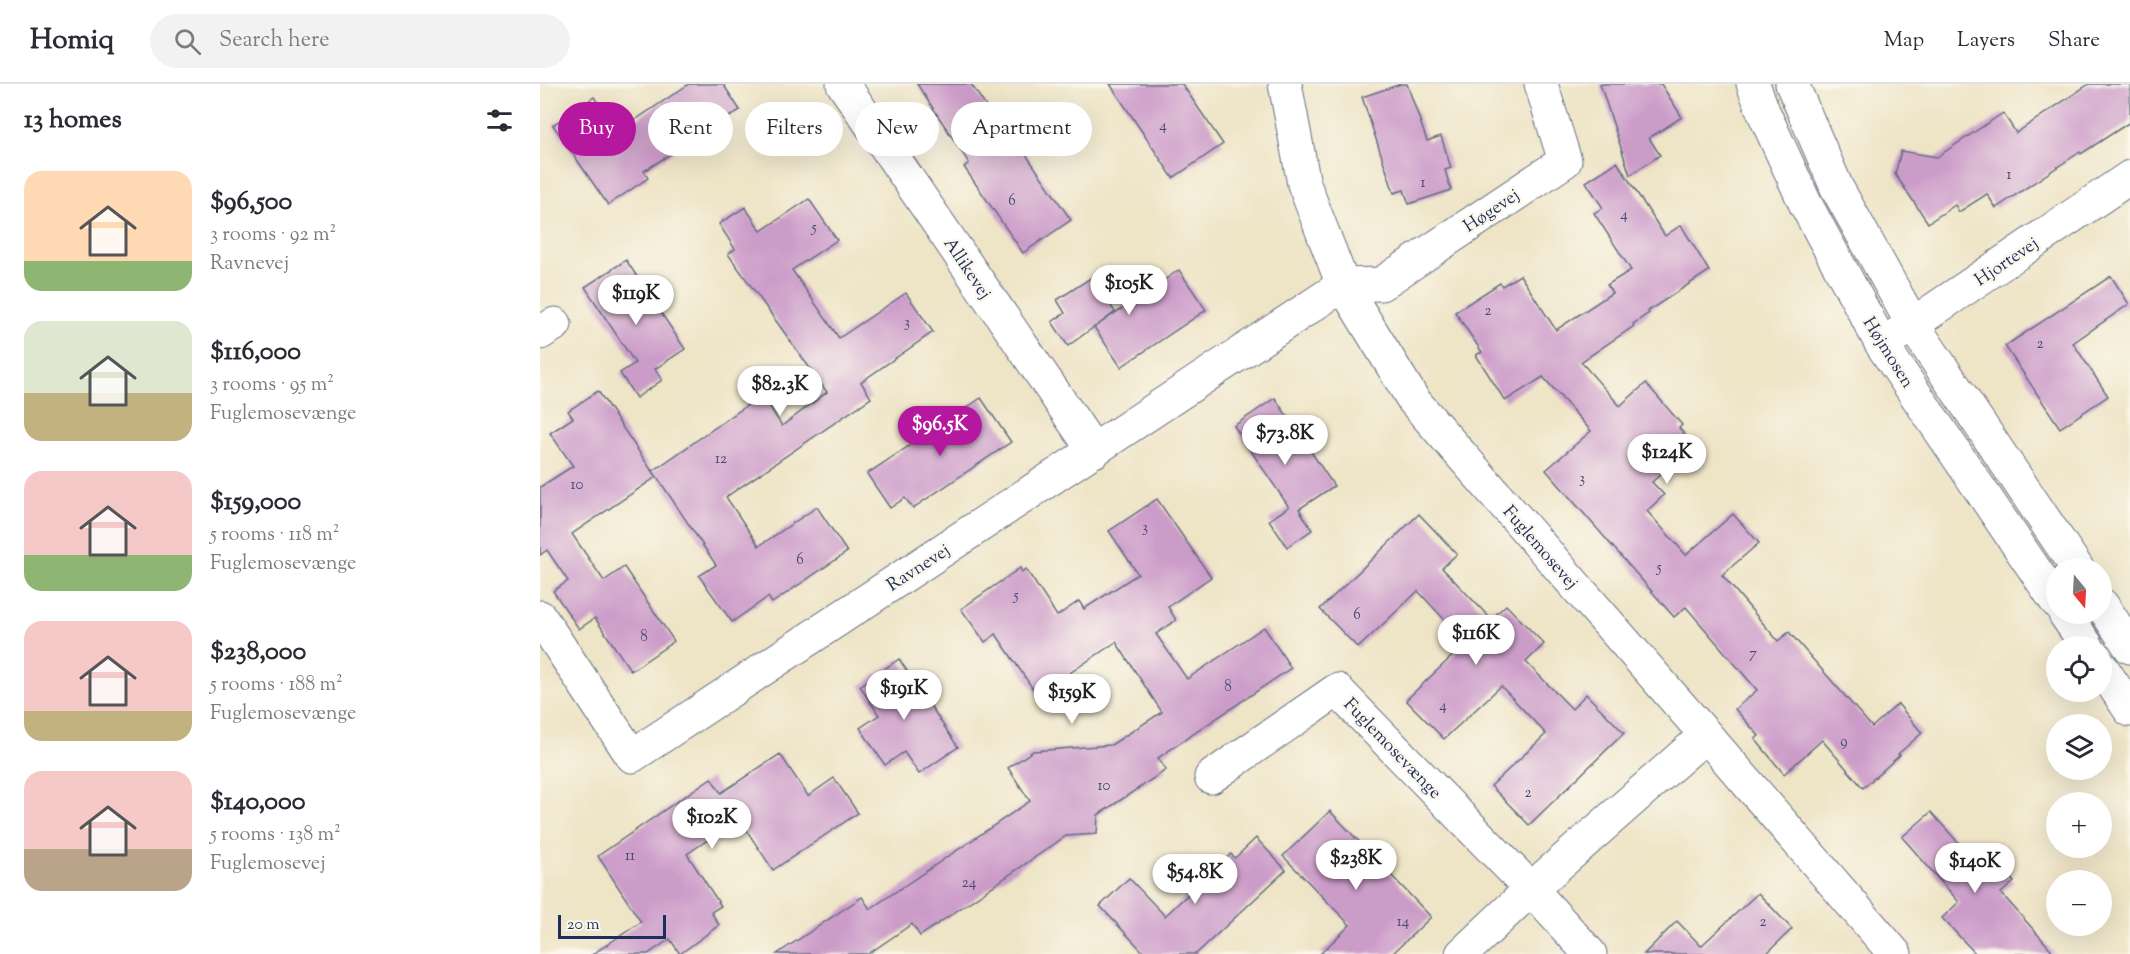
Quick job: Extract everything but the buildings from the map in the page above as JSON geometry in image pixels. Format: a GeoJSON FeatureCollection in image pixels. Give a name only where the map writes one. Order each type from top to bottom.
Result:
{"type":"FeatureCollection","features":[{"type":"Feature","properties":{"kind":"street","name":"Allikevej"},"geometry":{"type":"LineString","coordinates":[[843,84],[1094,451]]}},
{"type":"Feature","properties":{"kind":"street","name":"Fuglemosevej"},"geometry":{"type":"LineString","coordinates":[[1285,84],[1304,184],[1343,285],[1414,401],[1895,954]]}},
{"type":"Feature","properties":{"kind":"street","name":"Høgevej"},"geometry":{"type":"LineString","coordinates":[[1343,285],[1381,284],[1565,161],[1541,84]]}},
{"type":"Feature","properties":{"kind":"street","name":"Højmosen"},"geometry":{"type":"LineString","coordinates":[[1753,84],[1805,203],[1882,345],[2046,587]]}},
{"type":"Feature","properties":{"kind":"street","name":"Højmosen"},"geometry":{"type":"LineString","coordinates":[[1792,84],[1837,188],[1913,325],[2070,558]]}},
{"type":"Feature","properties":{"kind":"street","name":"Hjortevej"},"geometry":{"type":"LineString","coordinates":[[1882,345],[2130,177]]}},
{"type":"Feature","properties":{"kind":"street","name":"Ravnevej"},"geometry":{"type":"LineString","coordinates":[[540,617],[632,756],[1343,285]]}},
{"type":"Feature","properties":{"kind":"street"},"geometry":{"type":"LineString","coordinates":[[2112,620],[2130,647]]}},
{"type":"Feature","properties":{"kind":"street"},"geometry":{"type":"LineString","coordinates":[[2112,683],[2130,710]]}},
{"type":"Feature","properties":{"kind":"street","name":"Fuglemosevænge"},"geometry":{"type":"LineString","coordinates":[[1211,777],[1337,690],[1590,954]]}},
{"type":"Feature","properties":{"kind":"street"},"geometry":{"type":"LineString","coordinates":[[1462,954],[1706,735]]}}]}
